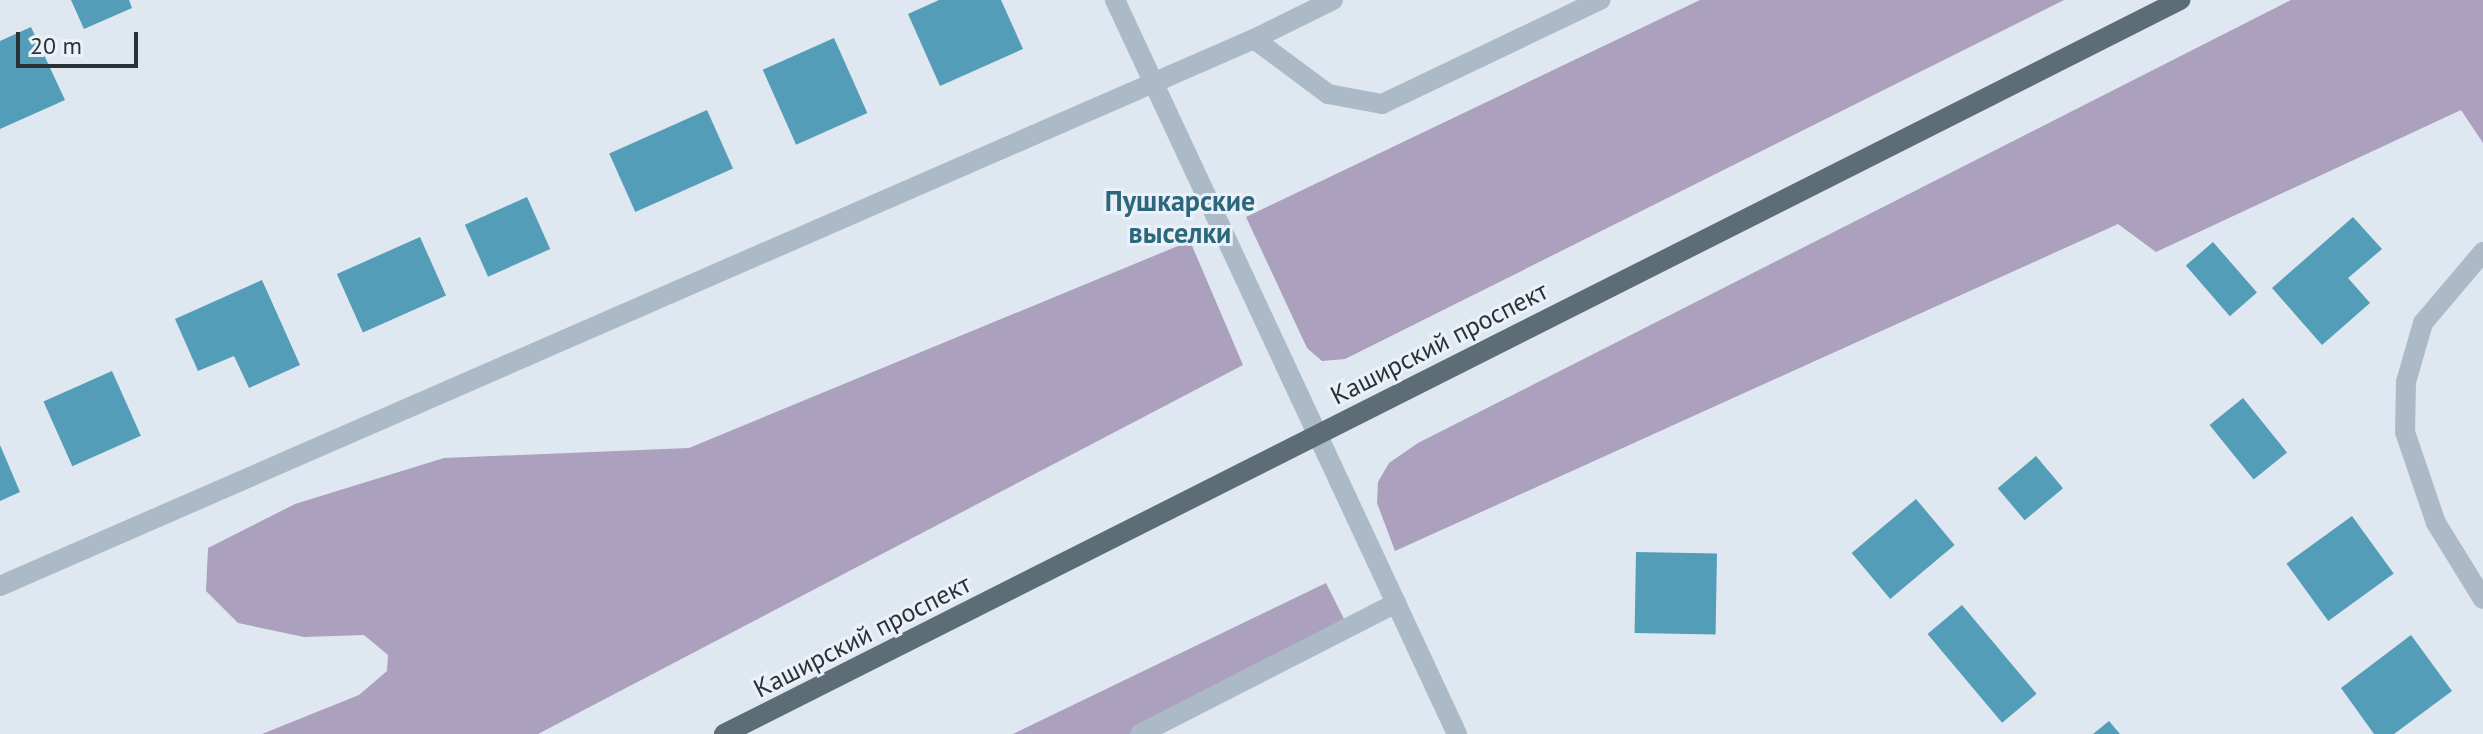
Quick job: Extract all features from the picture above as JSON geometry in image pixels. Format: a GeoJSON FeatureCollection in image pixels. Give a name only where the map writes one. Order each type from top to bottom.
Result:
{"type":"FeatureCollection","features":[{"type":"Feature","properties":{"kind":"main road","name":"Каширский проспект"},"geometry":{"type":"LineString","coordinates":[[724,734],[1318,436],[1440,370],[2180,0]]}},
{"type":"Feature","properties":{"kind":"street"},"geometry":{"type":"LineString","coordinates":[[1115,0],[1457,734]]}},
{"type":"Feature","properties":{"kind":"street"},"geometry":{"type":"LineString","coordinates":[[0,586],[1153,85],[1333,0]]}},
{"type":"Feature","properties":{"kind":"street"},"geometry":{"type":"LineString","coordinates":[[1254,39],[1328,94],[1382,104],[1600,0]]}},
{"type":"Feature","properties":{"kind":"street"},"geometry":{"type":"LineString","coordinates":[[2483,252],[2423,323],[2406,382],[2405,432],[2436,523],[2483,599]]}},
{"type":"Feature","properties":{"kind":"street"},"geometry":{"type":"LineString","coordinates":[[1140,734],[1396,603]]}},
{"type":"Feature","properties":{"kind":"shaded area"},"geometry":{"type":"Polygon","coordinates":[[[1700,0],[2064,0],[1345,359],[1322,361],[1307,348],[1246,217],[1700,0]]]}},
{"type":"Feature","properties":{"kind":"shaded area"},"geometry":{"type":"Polygon","coordinates":[[[2291,0],[2483,0],[2483,143],[2461,110],[2156,252],[2118,224],[1395,551],[1377,503],[1378,482],[1389,463],[1418,443],[2291,0]]]}},
{"type":"Feature","properties":{"kind":"shaded area"},"geometry":{"type":"Polygon","coordinates":[[[1190,241],[1243,365],[538,734],[262,734],[359,695],[387,671],[388,655],[364,635],[304,637],[238,623],[206,591],[208,548],[295,504],[444,458],[689,448],[1190,241]]]}},
{"type":"Feature","properties":{"kind":"shaded area"},"geometry":{"type":"Polygon","coordinates":[[[1326,583],[1347,625],[1140,734],[1013,734],[1326,583]]]}},
{"type":"Feature","properties":{"kind":"building"},"geometry":{"type":"Polygon","coordinates":[[[71,0],[129,0],[132,8],[84,29],[71,0]]]}},
{"type":"Feature","properties":{"kind":"building"},"geometry":{"type":"Polygon","coordinates":[[[939,0],[1001,0],[1023,49],[940,86],[908,14],[939,0]]]}},
{"type":"Feature","properties":{"kind":"building"},"geometry":{"type":"Polygon","coordinates":[[[31,27],[65,100],[0,129],[0,41],[31,27]]]}},
{"type":"Feature","properties":{"kind":"building"},"geometry":{"type":"Polygon","coordinates":[[[834,38],[867,113],[796,145],[763,70],[834,38]]]}},
{"type":"Feature","properties":{"kind":"building"},"geometry":{"type":"Polygon","coordinates":[[[707,110],[733,168],[635,212],[609,154],[707,110]]]}},
{"type":"Feature","properties":{"kind":"building"},"geometry":{"type":"Polygon","coordinates":[[[527,197],[550,249],[488,277],[465,225],[527,197]]]}},
{"type":"Feature","properties":{"kind":"building"},"geometry":{"type":"Polygon","coordinates":[[[2353,217],[2382,249],[2348,278],[2370,303],[2322,345],[2272,288],[2353,217]]]}},
{"type":"Feature","properties":{"kind":"building"},"geometry":{"type":"Polygon","coordinates":[[[420,237],[446,295],[363,332],[337,274],[420,237]]]}},
{"type":"Feature","properties":{"kind":"building"},"geometry":{"type":"Polygon","coordinates":[[[2213,242],[2257,293],[2230,316],[2186,266],[2213,242]]]}},
{"type":"Feature","properties":{"kind":"building"},"geometry":{"type":"Polygon","coordinates":[[[262,280],[300,365],[249,388],[234,356],[198,371],[175,319],[262,280]]]}},
{"type":"Feature","properties":{"kind":"building"},"geometry":{"type":"Polygon","coordinates":[[[112,371],[141,436],[72,466],[43,402],[112,371]]]}},
{"type":"Feature","properties":{"kind":"building"},"geometry":{"type":"Polygon","coordinates":[[[2243,398],[2287,452],[2254,479],[2210,425],[2243,398]]]}},
{"type":"Feature","properties":{"kind":"building"},"geometry":{"type":"Polygon","coordinates":[[[0,445],[20,492],[0,501],[0,445]]]}},
{"type":"Feature","properties":{"kind":"building"},"geometry":{"type":"Polygon","coordinates":[[[2036,456],[2063,488],[2025,520],[1998,488],[2036,456]]]}},
{"type":"Feature","properties":{"kind":"building"},"geometry":{"type":"Polygon","coordinates":[[[1916,499],[1955,545],[1890,599],[1852,553],[1916,499]]]}},
{"type":"Feature","properties":{"kind":"building"},"geometry":{"type":"Polygon","coordinates":[[[2352,516],[2394,573],[2328,621],[2286,564],[2352,516]]]}},
{"type":"Feature","properties":{"kind":"building"},"geometry":{"type":"Polygon","coordinates":[[[1636,552],[1717,553],[1716,634],[1635,633],[1636,552]]]}},
{"type":"Feature","properties":{"kind":"building"},"geometry":{"type":"Polygon","coordinates":[[[1962,605],[2037,694],[2002,723],[1928,634],[1962,605]]]}},
{"type":"Feature","properties":{"kind":"building"},"geometry":{"type":"Polygon","coordinates":[[[2411,635],[2452,691],[2394,734],[2374,734],[2341,688],[2411,635]]]}},
{"type":"Feature","properties":{"kind":"building"},"geometry":{"type":"Polygon","coordinates":[[[2109,721],[2120,734],[2093,734],[2109,721]]]}},
{"type":"Feature","properties":{"kind":"district","name":"Пушкарские выселки"},"geometry":{"type":"Point","coordinates":[1180,217]}}]}
